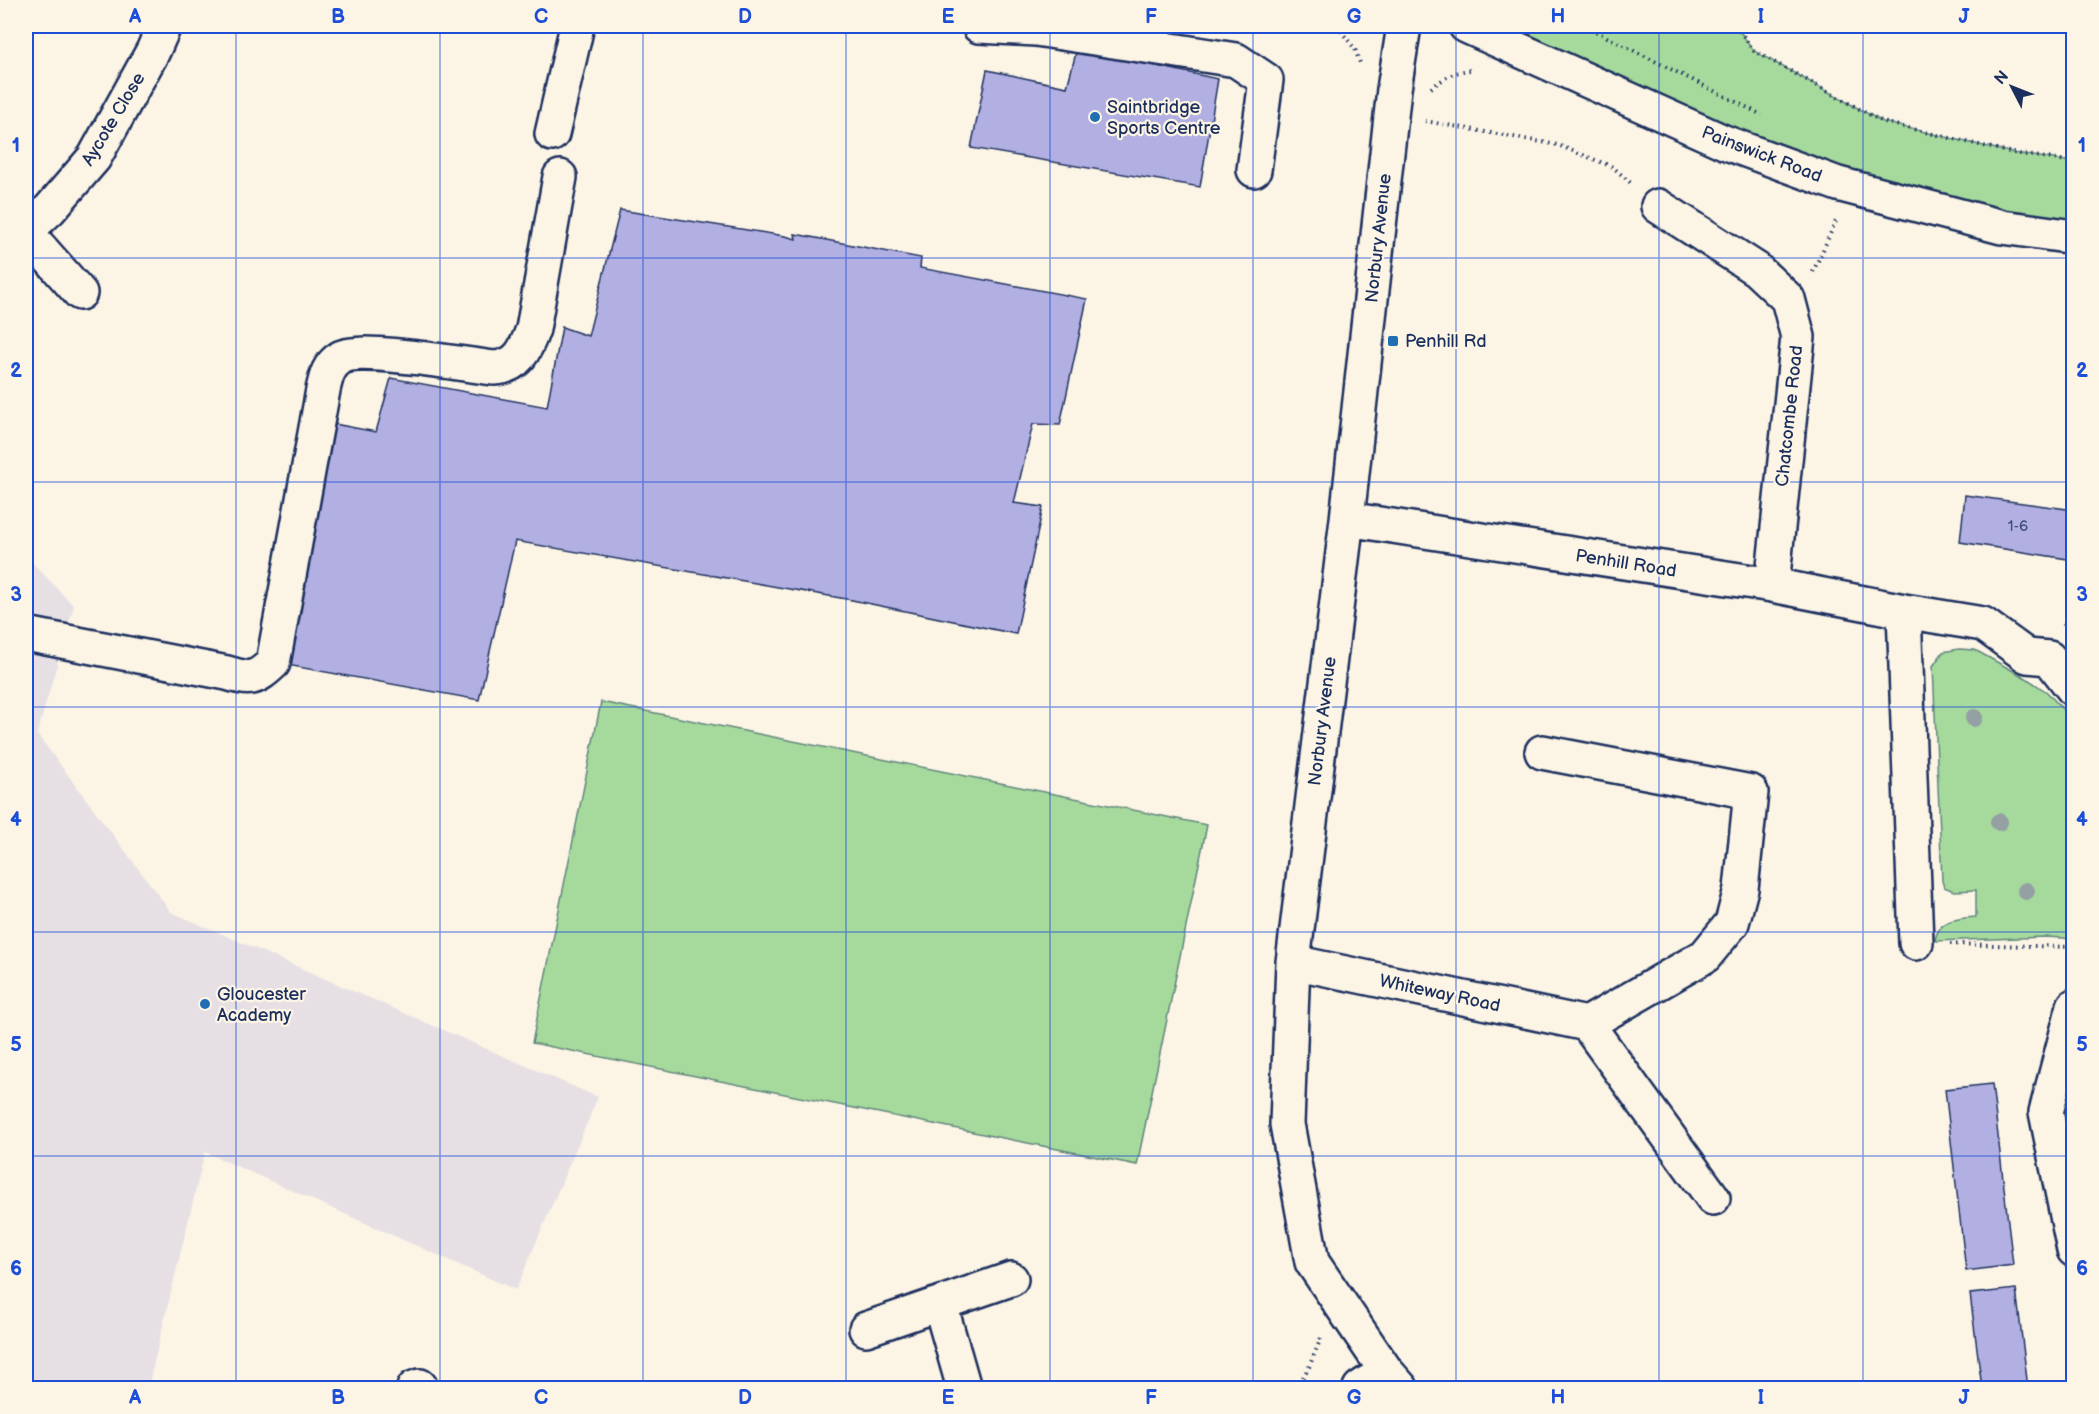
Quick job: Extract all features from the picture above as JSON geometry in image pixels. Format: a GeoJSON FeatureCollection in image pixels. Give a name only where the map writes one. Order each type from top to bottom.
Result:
{"type":"FeatureCollection","features":[{"type":"Feature","properties":{"kind":"street","name":"Aycote Close"},"geometry":{"type":"LineString","coordinates":[[80,293],[26,232],[50,209],[93,158],[153,51],[164,26]]}},
{"type":"Feature","properties":{"kind":"street"},"geometry":{"type":"LineString","coordinates":[[552,134],[577,26]]}},
{"type":"Feature","properties":{"kind":"street"},"geometry":{"type":"LineString","coordinates":[[979,26],[1036,28],[1236,60],[1266,80],[1254,170]]}},
{"type":"Feature","properties":{"kind":"street","name":"Norbury Avenue"},"geometry":{"type":"LineString","coordinates":[[1382,1383],[1312,1262],[1287,1124],[1293,962],[1347,519],[1394,89],[1404,26]]}},
{"type":"Feature","properties":{"kind":"street","name":"Painswick Road"},"geometry":{"type":"LineString","coordinates":[[1466,26],[1724,142],[1852,187],[2001,227],[2073,237]]}},
{"type":"Feature","properties":{"kind":"street"},"geometry":{"type":"LineString","coordinates":[[26,634],[227,672],[247,679],[262,674],[273,663],[328,369],[342,356],[358,354],[494,368],[501,368],[515,361],[526,349],[532,329],[560,177]]}},
{"type":"Feature","properties":{"kind":"street","name":"Chatcombe Road"},"geometry":{"type":"LineString","coordinates":[[1658,206],[1756,269],[1788,299],[1798,337],[1772,585]]}},
{"type":"Feature","properties":{"kind":"street","name":"Penhill Road"},"geometry":{"type":"LineString","coordinates":[[1347,519],[1772,585],[1983,624],[2027,656],[2049,658],[2073,690]]}},
{"type":"Feature","properties":{"kind":"street"},"geometry":{"type":"LineString","coordinates":[[1904,611],[1916,943]]}},
{"type":"Feature","properties":{"kind":"street"},"geometry":{"type":"LineString","coordinates":[[1542,752],[1751,792],[1741,889],[1732,923],[1705,956],[1587,1024],[1713,1198]]}},
{"type":"Feature","properties":{"kind":"street","name":"Whiteway Road"},"geometry":{"type":"LineString","coordinates":[[1293,962],[1587,1024]]}},
{"type":"Feature","properties":{"kind":"street"},"geometry":{"type":"LineString","coordinates":[[2073,1006],[2046,1112],[2073,1250]]}},
{"type":"Feature","properties":{"kind":"street"},"geometry":{"type":"LineString","coordinates":[[866,1329],[1011,1279]]}},
{"type":"Feature","properties":{"kind":"street"},"geometry":{"type":"LineString","coordinates":[[940,1304],[964,1389]]}},
{"type":"Feature","properties":{"kind":"path"},"geometry":{"type":"LineString","coordinates":[[1585,26],[1772,120]]}},
{"type":"Feature","properties":{"kind":"path"},"geometry":{"type":"LineString","coordinates":[[1736,26],[1754,51],[1883,122],[2013,153],[2073,162]]}},
{"type":"Feature","properties":{"kind":"path"},"geometry":{"type":"LineString","coordinates":[[1423,120],[1541,141],[1568,149],[1612,167],[1658,206]]}},
{"type":"Feature","properties":{"kind":"path"},"geometry":{"type":"LineString","coordinates":[[1792,316],[1852,187]]}},
{"type":"Feature","properties":{"kind":"path"},"geometry":{"type":"LineString","coordinates":[[1916,943],[2073,947]]}},
{"type":"Feature","properties":{"kind":"path"},"geometry":{"type":"LineString","coordinates":[[1297,1389],[1310,1367],[1323,1332]]}},
{"type":"Feature","properties":{"kind":"shaded area","name":"Gloucester Academy"},"geometry":{"type":"Polygon","coordinates":[[[26,556],[74,606],[37,734],[171,912],[598,1097],[516,1290],[205,1152],[146,1388],[26,1388],[26,556]]]}},
{"type":"Feature","properties":{"kind":"green space"},"geometry":{"type":"Polygon","coordinates":[[[1466,26],[1736,26],[1754,51],[1883,122],[2013,153],[2073,162],[2073,236],[1923,207],[1466,26]]]}},
{"type":"Feature","properties":{"kind":"green space"},"geometry":{"type":"Polygon","coordinates":[[[1959,649],[1975,650],[2026,678],[2047,692],[2073,721],[2073,940],[2045,937],[1935,941],[1940,928],[1950,921],[1976,917],[1976,890],[1954,891],[1944,887],[1942,881],[1933,666],[1943,652],[1959,649]]]}},
{"type":"Feature","properties":{"kind":"green space"},"geometry":{"type":"Polygon","coordinates":[[[601,702],[1207,825],[1137,1165],[532,1043],[601,702]]]}},
{"type":"Feature","properties":{"kind":"building","name":"Saintbridge Sports Centre"},"geometry":{"type":"Polygon","coordinates":[[[1077,49],[1218,79],[1200,187],[971,148],[987,70],[1067,87],[1077,49]]]}},
{"type":"Feature","properties":{"kind":"building"},"geometry":{"type":"Polygon","coordinates":[[[620,210],[796,239],[795,234],[921,258],[920,268],[1087,299],[1060,425],[1033,424],[1014,503],[1043,507],[1016,634],[852,600],[515,541],[479,700],[287,665],[334,424],[376,432],[391,378],[547,407],[562,327],[588,336],[620,210]]]}},
{"type":"Feature","properties":{"kind":"building"},"geometry":{"type":"Polygon","coordinates":[[[1965,495],[2074,510],[2074,560],[1960,542],[1965,495]]]}},
{"type":"Feature","properties":{"kind":"building"},"geometry":{"type":"Polygon","coordinates":[[[1992,1084],[2013,1265],[1966,1271],[1945,1089],[1992,1084]]]}},
{"type":"Feature","properties":{"kind":"building"},"geometry":{"type":"Polygon","coordinates":[[[2016,1289],[2028,1388],[1982,1388],[1970,1294],[2016,1289]]]}},
{"type":"Feature","properties":{"kind":"place","name":"Saintbridge Sports Centre"},"geometry":{"type":"Point","coordinates":[1095,117]}},
{"type":"Feature","properties":{"kind":"place","name":"Penhill Rd"},"geometry":{"type":"Point","coordinates":[1393,341]}},
{"type":"Feature","properties":{"kind":"place","name":"Gloucester Academy"},"geometry":{"type":"Point","coordinates":[205,1004]}}]}
